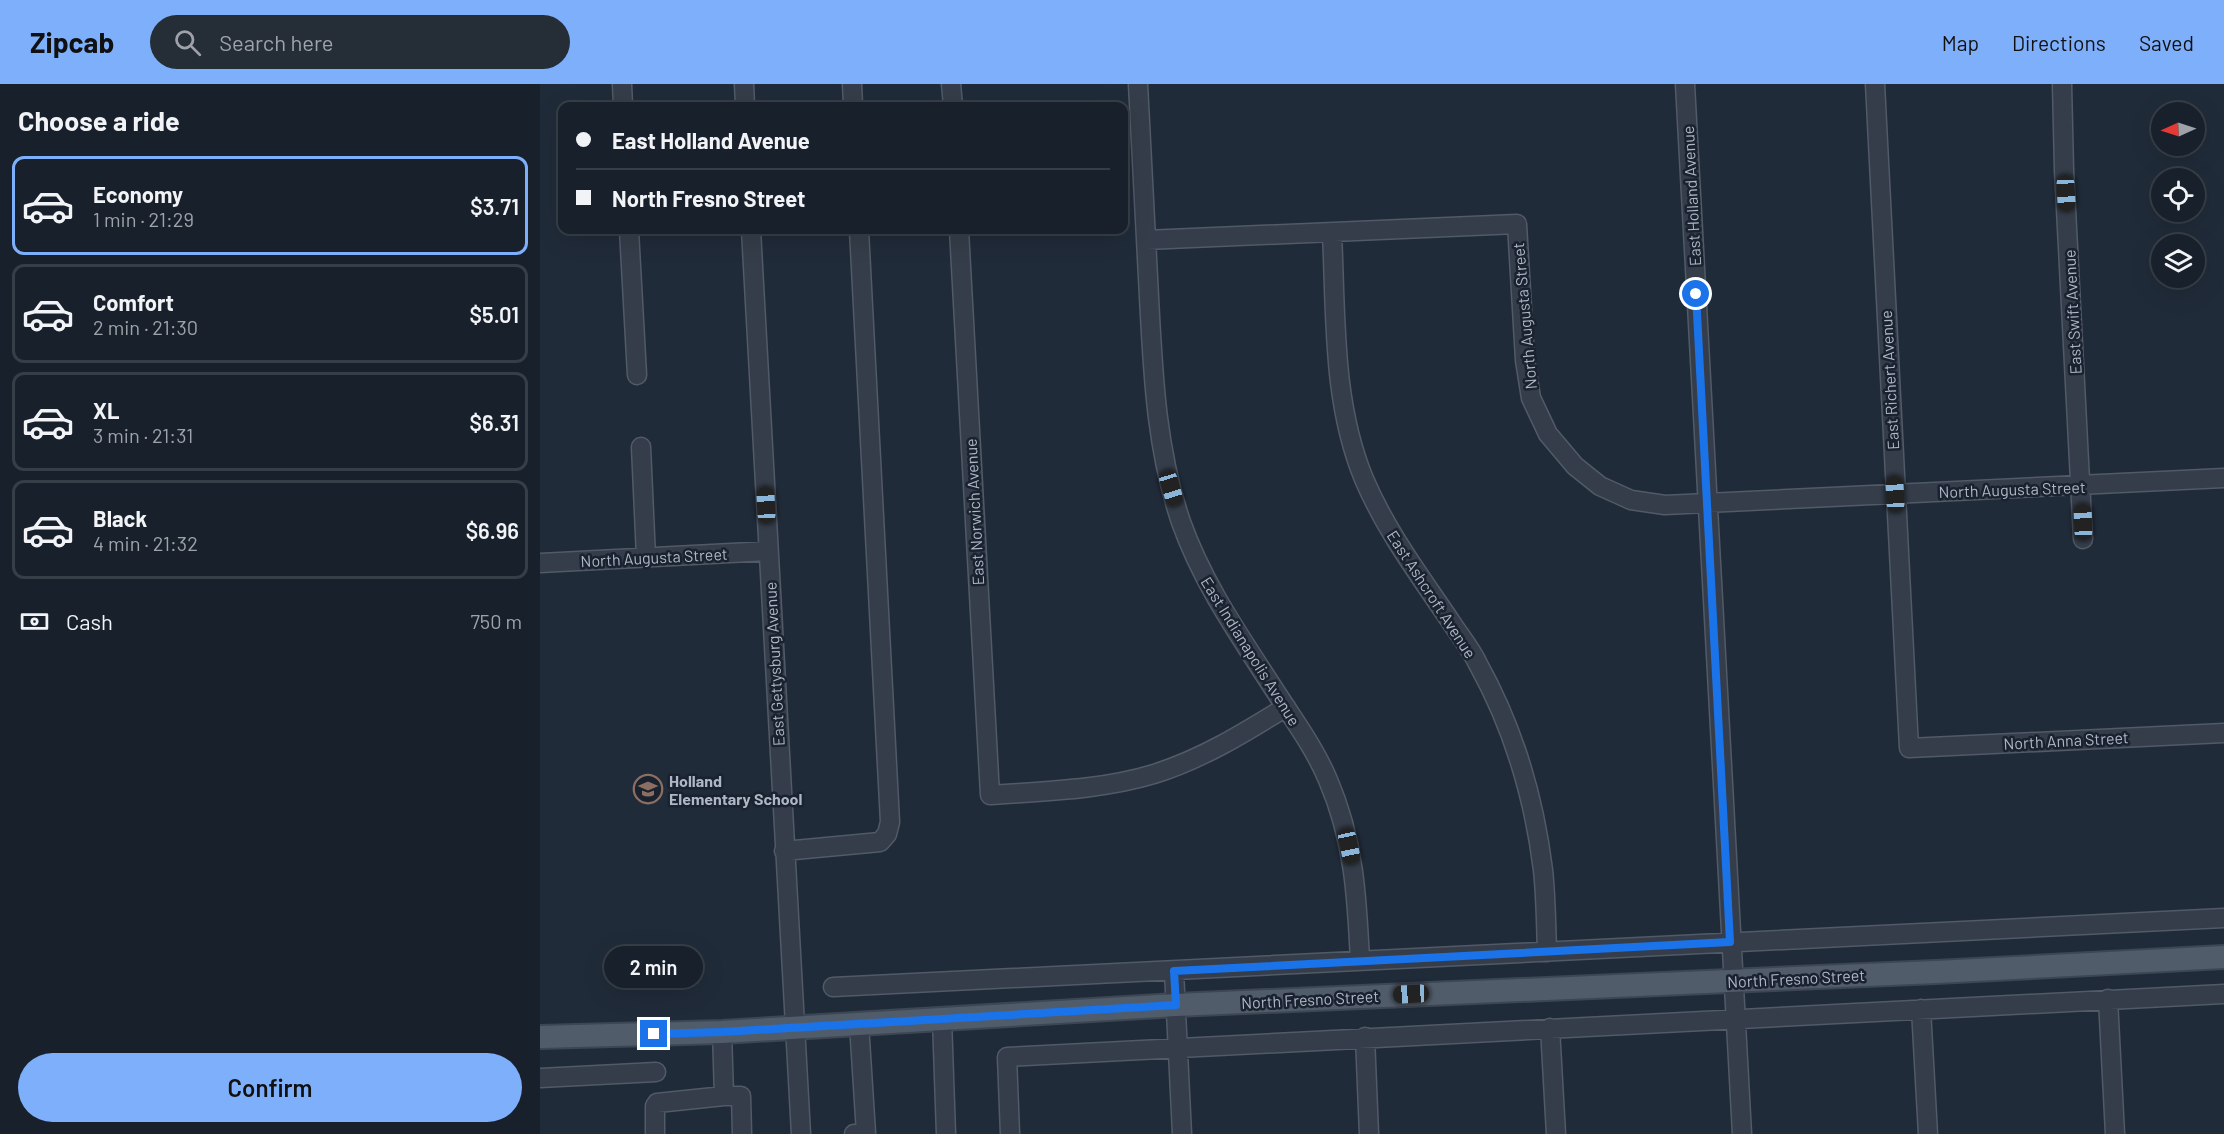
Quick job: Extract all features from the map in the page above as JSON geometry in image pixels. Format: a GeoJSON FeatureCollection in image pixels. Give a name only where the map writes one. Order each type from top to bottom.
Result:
{"type":"FeatureCollection","features":[{"type":"Feature","properties":{"kind":"main road","name":"North Fresno Street"},"geometry":{"type":"LineString","coordinates":[[540,1037],[722,1032],[1176,1005],[2224,957]]}},
{"type":"Feature","properties":{"kind":"street"},"geometry":{"type":"LineString","coordinates":[[622,84],[623,102]]}},
{"type":"Feature","properties":{"kind":"street"},"geometry":{"type":"LineString","coordinates":[[744,84],[745,102]]}},
{"type":"Feature","properties":{"kind":"street"},"geometry":{"type":"LineString","coordinates":[[852,84],[853,102]]}},
{"type":"Feature","properties":{"kind":"street"},"geometry":{"type":"LineString","coordinates":[[951,84],[952,102]]}},
{"type":"Feature","properties":{"kind":"street","name":"East Indianapolis Avenue"},"geometry":{"type":"LineString","coordinates":[[1138,84],[1158,422],[1166,471],[1181,521],[1201,571],[1227,617],[1307,740],[1328,780],[1345,828],[1356,883],[1360,961]]}},
{"type":"Feature","properties":{"kind":"street","name":"East Holland Avenue"},"geometry":{"type":"LineString","coordinates":[[1685,84],[1742,1134]]}},
{"type":"Feature","properties":{"kind":"street","name":"East Richert Avenue"},"geometry":{"type":"LineString","coordinates":[[1875,84],[1909,748]]}},
{"type":"Feature","properties":{"kind":"street","name":"East Swift Avenue"},"geometry":{"type":"LineString","coordinates":[[2062,84],[2064,170],[2084,539]]}},
{"type":"Feature","properties":{"kind":"street","name":"North Augusta Street"},"geometry":{"type":"LineString","coordinates":[[1146,240],[1518,224],[1525,360],[1531,398],[1548,434],[1575,466],[1600,486],[1631,500],[1665,505],[1707,504],[2224,478]]}},
{"type":"Feature","properties":{"kind":"street","name":"East Ashcroft Avenue"},"geometry":{"type":"LineString","coordinates":[[1332,233],[1339,372],[1342,402],[1351,442],[1364,478],[1381,514],[1478,662],[1508,724],[1523,767],[1536,820],[1543,873],[1547,952]]}},
{"type":"Feature","properties":{"kind":"street"},"geometry":{"type":"LineString","coordinates":[[629,234],[637,375]]}},
{"type":"Feature","properties":{"kind":"street","name":"East Gettysburg Avenue"},"geometry":{"type":"LineString","coordinates":[[751,234],[801,1134]]}},
{"type":"Feature","properties":{"kind":"street"},"geometry":{"type":"LineString","coordinates":[[784,851],[880,842],[887,834],[890,822],[859,234]]}},
{"type":"Feature","properties":{"kind":"street","name":"East Norwich Avenue"},"geometry":{"type":"LineString","coordinates":[[959,234],[990,795],[1101,786],[1154,774],[1232,741],[1286,707]]}},
{"type":"Feature","properties":{"kind":"street"},"geometry":{"type":"LineString","coordinates":[[641,447],[646,557]]}},
{"type":"Feature","properties":{"kind":"street","name":"North Augusta Street"},"geometry":{"type":"LineString","coordinates":[[540,563],[768,551]]}},
{"type":"Feature","properties":{"kind":"street","name":"North Anna Street"},"geometry":{"type":"LineString","coordinates":[[1909,748],[2224,733]]}},
{"type":"Feature","properties":{"kind":"street"},"geometry":{"type":"LineString","coordinates":[[833,987],[2224,918]]}},
{"type":"Feature","properties":{"kind":"street"},"geometry":{"type":"LineString","coordinates":[[1174,971],[1182,1134]]}},
{"type":"Feature","properties":{"kind":"street"},"geometry":{"type":"LineString","coordinates":[[1010,1134],[1007,1057],[2224,994]]}},
{"type":"Feature","properties":{"kind":"street"},"geometry":{"type":"LineString","coordinates":[[2108,999],[2115,1134]]}},
{"type":"Feature","properties":{"kind":"street"},"geometry":{"type":"LineString","coordinates":[[1921,1009],[1928,1134]]}},
{"type":"Feature","properties":{"kind":"street"},"geometry":{"type":"LineString","coordinates":[[942,1019],[946,1134]]}},
{"type":"Feature","properties":{"kind":"street"},"geometry":{"type":"LineString","coordinates":[[854,1134],[866,1133],[859,1024]]}},
{"type":"Feature","properties":{"kind":"street"},"geometry":{"type":"LineString","coordinates":[[1550,1028],[1556,1134]]}},
{"type":"Feature","properties":{"kind":"street"},"geometry":{"type":"LineString","coordinates":[[722,1032],[724,1096]]}},
{"type":"Feature","properties":{"kind":"street"},"geometry":{"type":"LineString","coordinates":[[1365,1037],[1370,1134]]}},
{"type":"Feature","properties":{"kind":"street"},"geometry":{"type":"LineString","coordinates":[[540,1078],[656,1072]]}},
{"type":"Feature","properties":{"kind":"street"},"geometry":{"type":"LineString","coordinates":[[655,1134],[655,1106],[657,1103],[724,1096],[741,1096],[742,1134]]}},
{"type":"Feature","properties":{"kind":"place","name":"Holland Elementary School"},"geometry":{"type":"Point","coordinates":[648,789]}},
{"type":"Feature","properties":{"kind":"route"},"geometry":{"type":"LineString","coordinates":[[654,1034],[1176,1005],[1174,971],[1730,942],[1696,294]]}}]}
